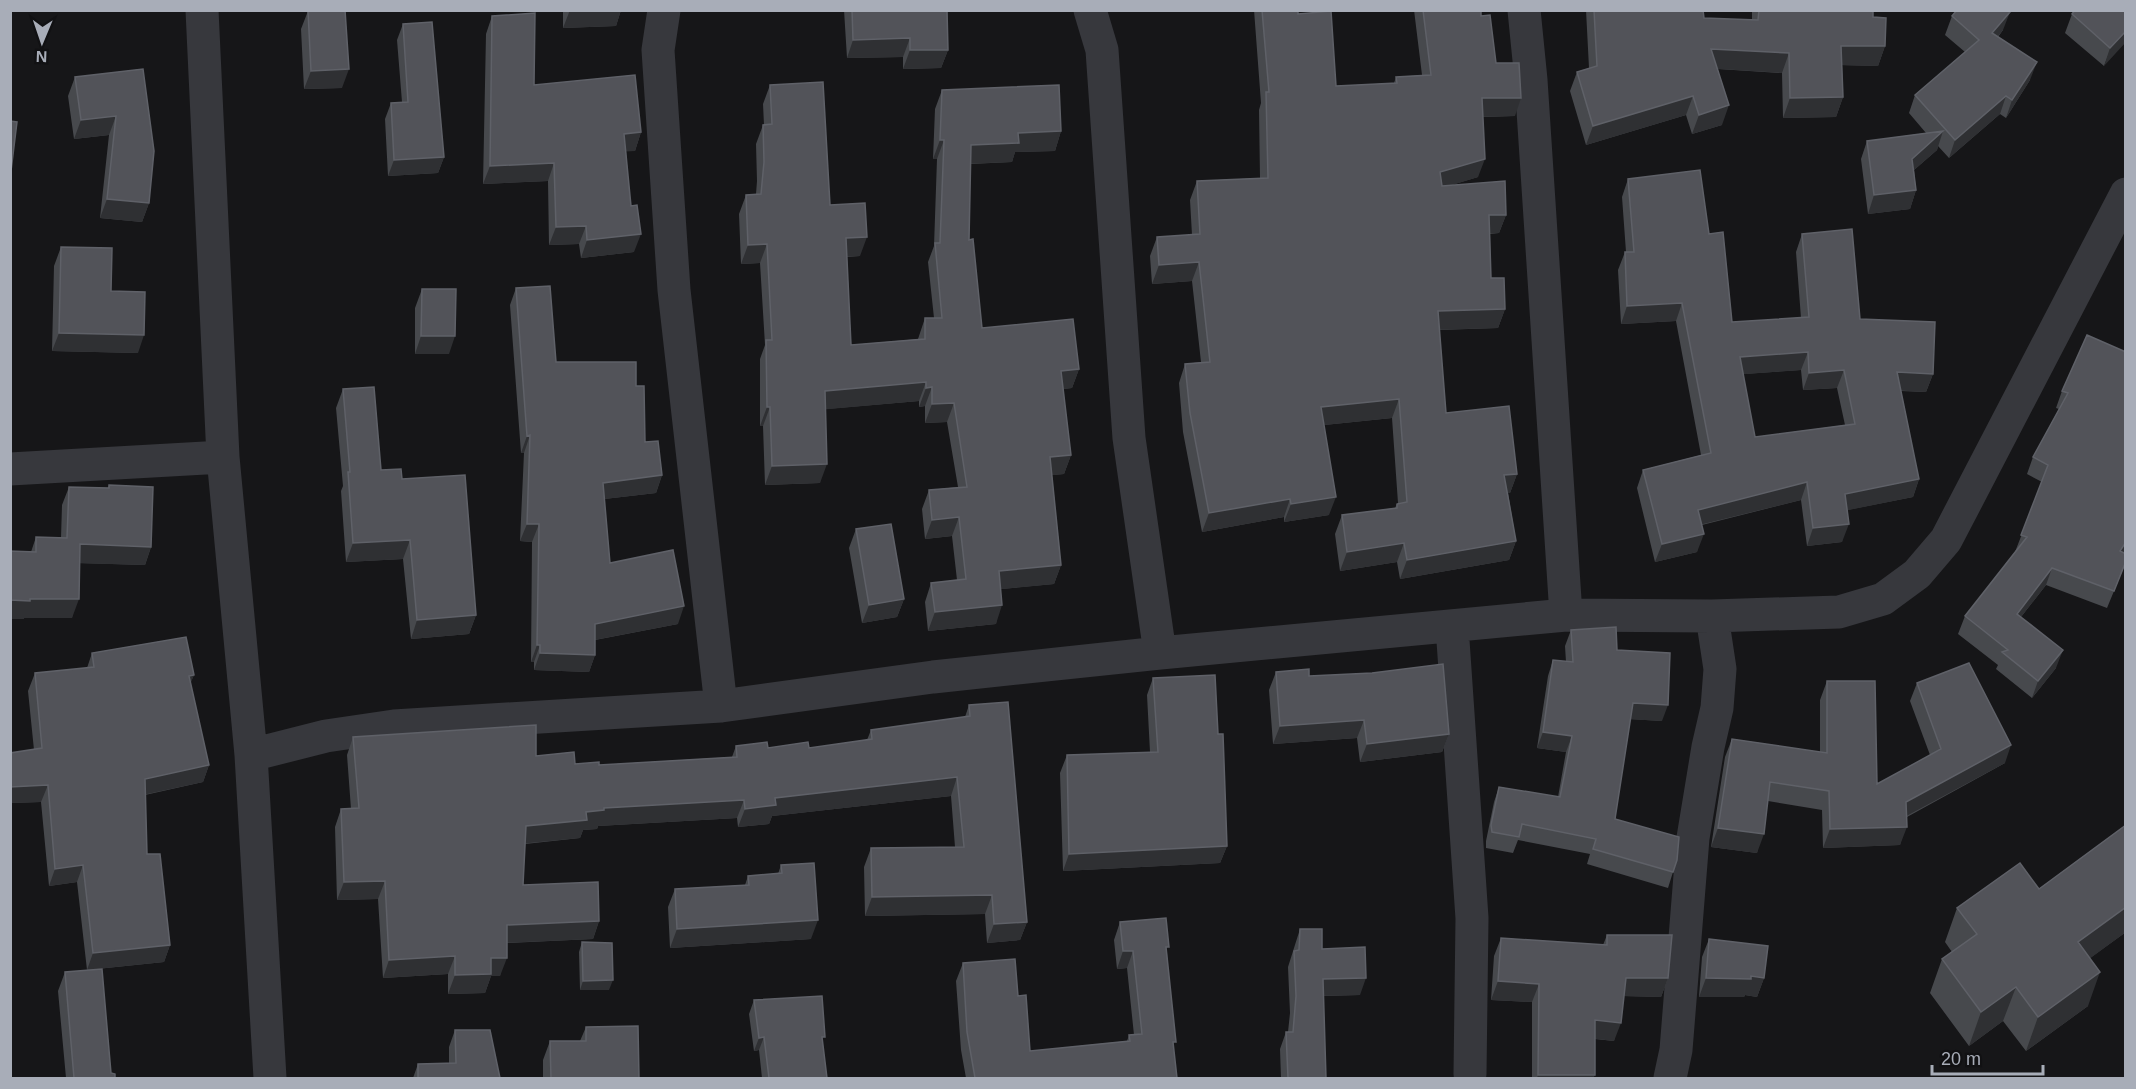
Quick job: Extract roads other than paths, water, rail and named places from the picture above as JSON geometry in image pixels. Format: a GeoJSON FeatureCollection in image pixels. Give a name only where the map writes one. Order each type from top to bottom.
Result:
{"type":"FeatureCollection","features":[{"type":"Feature","properties":{"kind":"street"},"geometry":{"type":"LineString","coordinates":[[202,10],[223,457],[251,755],[270,1078]]}},
{"type":"Feature","properties":{"kind":"street"},"geometry":{"type":"LineString","coordinates":[[664,10],[658,50],[674,290],[721,706]]}},
{"type":"Feature","properties":{"kind":"street"},"geometry":{"type":"LineString","coordinates":[[1090,10],[1102,51],[1129,438],[1160,654]]}},
{"type":"Feature","properties":{"kind":"street"},"geometry":{"type":"LineString","coordinates":[[1524,10],[1531,80],[1566,615]]}},
{"type":"Feature","properties":{"kind":"street"},"geometry":{"type":"LineString","coordinates":[[251,755],[326,736],[394,726],[721,706],[933,677],[1566,615],[1712,616],[1839,612],[1883,599],[1917,574],[1946,540],[2126,194]]}},
{"type":"Feature","properties":{"kind":"street"},"geometry":{"type":"LineString","coordinates":[[10,469],[223,457]]}},
{"type":"Feature","properties":{"kind":"street"},"geometry":{"type":"LineString","coordinates":[[1670,1078],[1676,1050],[1693,838],[1717,708],[1719,669],[1712,616]]}},
{"type":"Feature","properties":{"kind":"street"},"geometry":{"type":"LineString","coordinates":[[1452,626],[1472,918],[1470,1074]]}}]}
